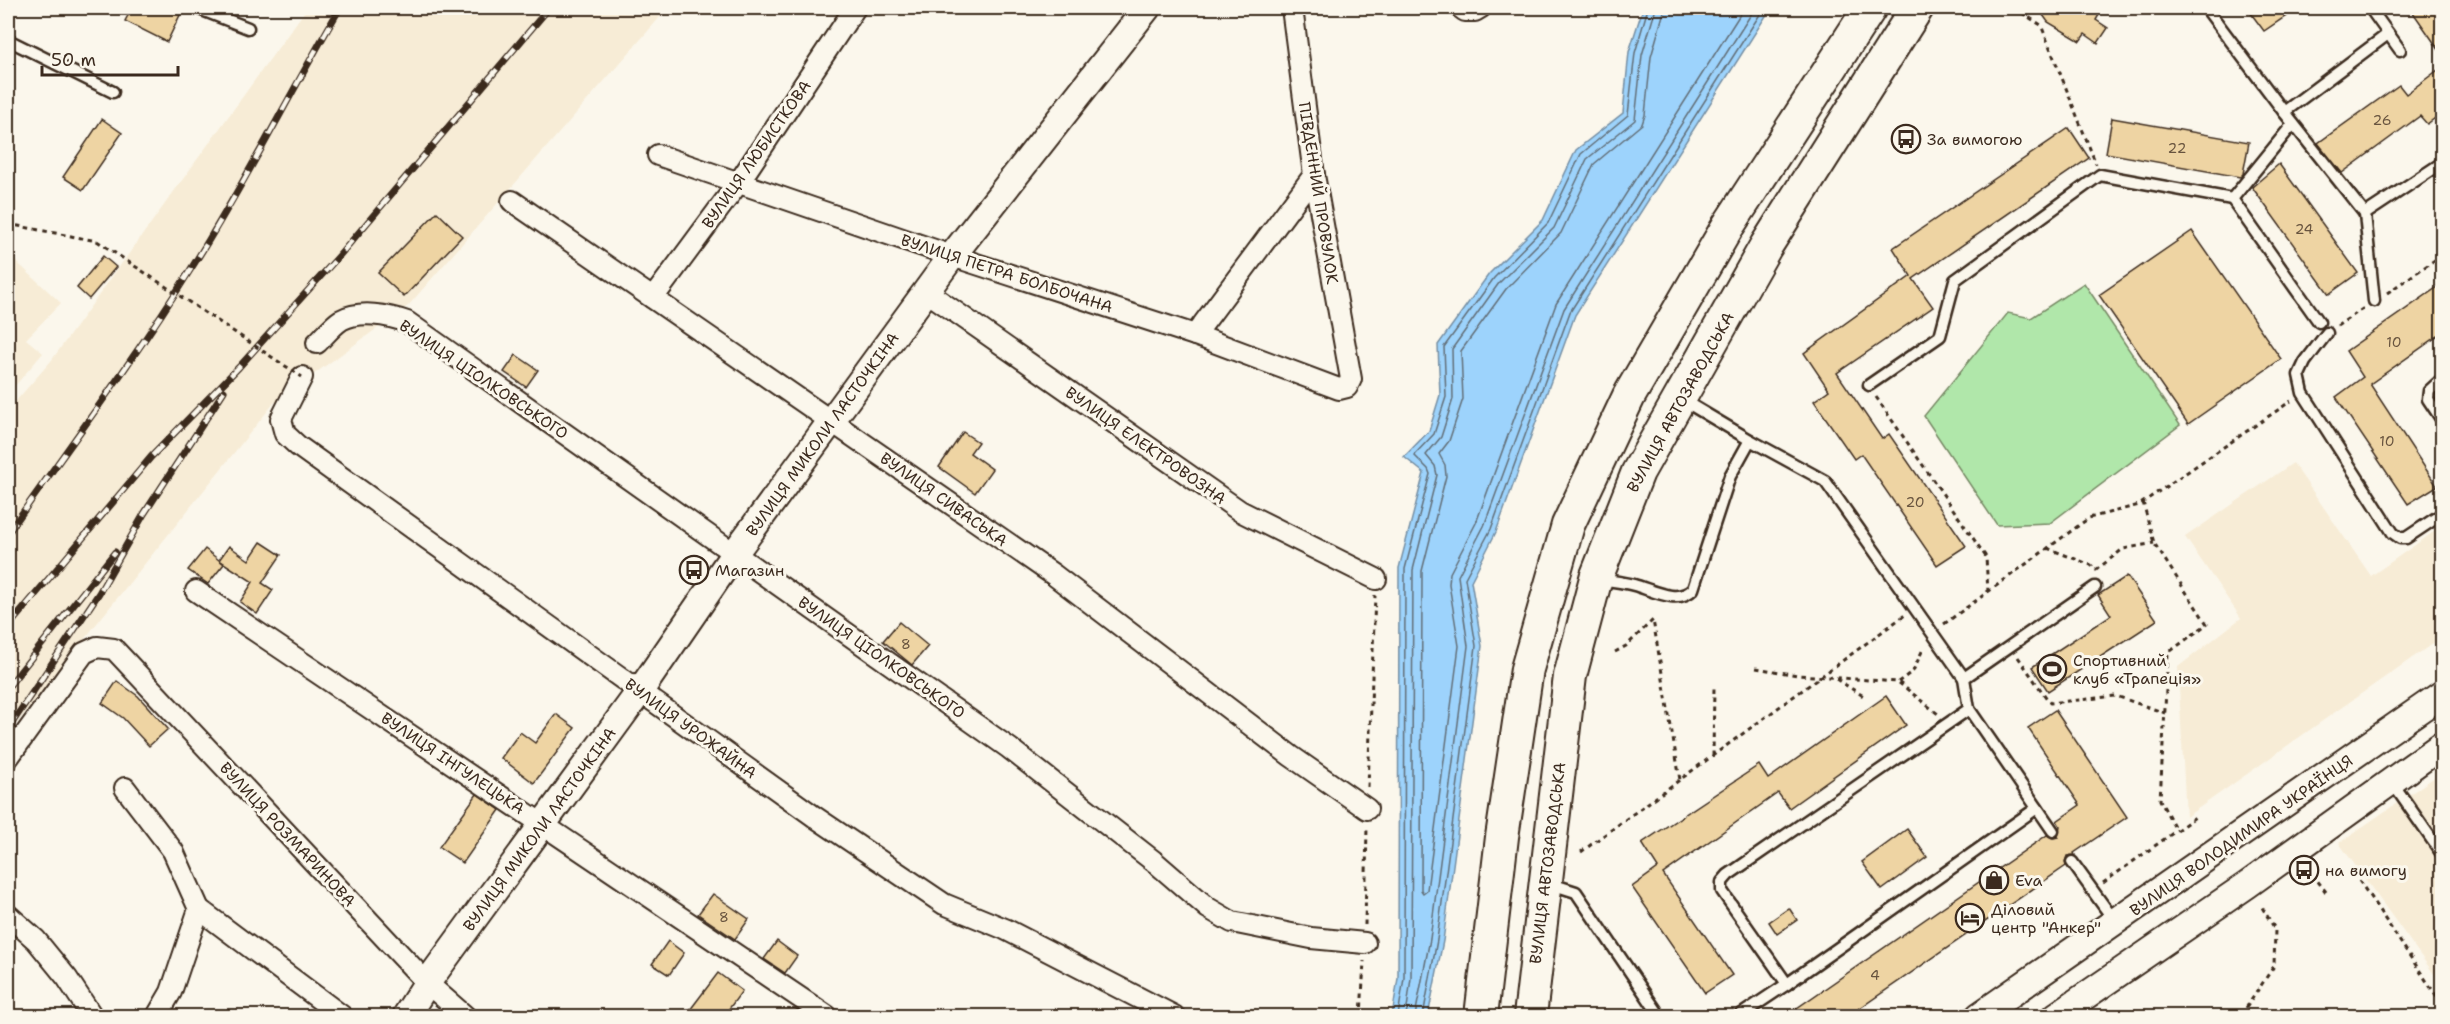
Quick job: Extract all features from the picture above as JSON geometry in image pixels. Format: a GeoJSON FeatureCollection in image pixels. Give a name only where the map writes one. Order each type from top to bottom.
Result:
{"type":"FeatureCollection","features":[{"type":"Feature","properties":{"kind":"main road"},"geometry":{"type":"LineString","coordinates":[[1481,1017],[1527,669],[1568,525],[1629,396],[1728,226],[1870,8]]}},
{"type":"Feature","properties":{"kind":"main road","name":"ВУЛИЦЯ АВТОЗАВОДСЬКА"},"geometry":{"type":"LineString","coordinates":[[1530,1017],[1570,676],[1596,578],[1638,472],[1766,246],[1917,8]]}},
{"type":"Feature","properties":{"kind":"main road"},"geometry":{"type":"LineString","coordinates":[[1728,226],[1766,246]]}},
{"type":"Feature","properties":{"kind":"street","name":"ВУЛИЦЯ ЛЮБИСТКОВА"},"geometry":{"type":"LineString","coordinates":[[653,298],[740,182],[855,8]]}},
{"type":"Feature","properties":{"kind":"street","name":"ВУЛИЦЯ МИКОЛИ ЛАСТОЧКІНА"},"geometry":{"type":"LineString","coordinates":[[406,1017],[427,983],[640,691],[734,554],[952,256],[1147,8]]}},
{"type":"Feature","properties":{"kind":"street","name":"ПІВДЕННИЙ ПРОВУЛОК"},"geometry":{"type":"LineString","coordinates":[[1292,8],[1314,175],[1351,379]]}},
{"type":"Feature","properties":{"kind":"street"},"geometry":{"type":"LineString","coordinates":[[1461,8],[1475,11],[1480,8]]}},
{"type":"Feature","properties":{"kind":"street","name":"ВУЛИЦЯ ПЕТРА БОЛБОЧАНА"},"geometry":{"type":"LineString","coordinates":[[658,155],[952,256],[1195,335],[1338,389],[1347,387],[1351,379]]}},
{"type":"Feature","properties":{"kind":"street"},"geometry":{"type":"LineString","coordinates":[[1195,335],[1314,175]]}},
{"type":"Feature","properties":{"kind":"street","name":"ВУЛИЦЯ СИВАСЬКА"},"geometry":{"type":"LineString","coordinates":[[512,201],[1053,575],[1291,756],[1367,809]]}},
{"type":"Feature","properties":{"kind":"street","name":"ВУЛИЦЯ ЕЛЕКТРОВОЗНА"},"geometry":{"type":"LineString","coordinates":[[927,292],[1240,511],[1376,579]]}},
{"type":"Feature","properties":{"kind":"street","name":"ВУЛИЦЯ ЦІОЛКОВСЬКОГО"},"geometry":{"type":"LineString","coordinates":[[317,343],[342,320],[366,314],[393,317],[407,322],[1009,748],[1156,863],[1208,908],[1232,922],[1311,938],[1365,943]]}},
{"type":"Feature","properties":{"kind":"street","name":"ВУЛИЦЯ УРОЖАЙНА"},"geometry":{"type":"LineString","coordinates":[[302,377],[281,419],[285,434],[298,446],[815,817],[944,904],[1005,929],[1173,1017]]}},
{"type":"Feature","properties":{"kind":"street","name":"ВУЛИЦЯ ІНГУЛЕЦЬКА"},"geometry":{"type":"LineString","coordinates":[[196,591],[543,823],[827,1017]]}},
{"type":"Feature","properties":{"kind":"street","name":"ВУЛИЦЯ РОЗМАРИНОВА"},"geometry":{"type":"LineString","coordinates":[[8,758],[84,653],[97,647],[114,649],[427,983],[465,1017]]}},
{"type":"Feature","properties":{"kind":"street","name":"ВУЛИЦЯ ВОЛОДИМИРА УКРАЇНЦЯ"},"geometry":{"type":"LineString","coordinates":[[1979,1017],[2442,694]]}},
{"type":"Feature","properties":{"kind":"street"},"geometry":{"type":"LineString","coordinates":[[2056,1017],[2247,885],[2442,745]]}},
{"type":"Feature","properties":{"kind":"street"},"geometry":{"type":"LineString","coordinates":[[125,788],[173,851],[199,909],[342,1017]]}},
{"type":"Feature","properties":{"kind":"street"},"geometry":{"type":"LineString","coordinates":[[158,1017],[171,992],[199,909]]}},
{"type":"Feature","properties":{"kind":"street"},"geometry":{"type":"LineString","coordinates":[[8,915],[36,940],[67,978],[92,1017]]}},
{"type":"Feature","properties":{"kind":"lane"},"geometry":{"type":"LineString","coordinates":[[197,8],[248,28]]}},
{"type":"Feature","properties":{"kind":"lane"},"geometry":{"type":"LineString","coordinates":[[2206,8],[2293,124],[2365,214],[2374,301]]}},
{"type":"Feature","properties":{"kind":"lane"},"geometry":{"type":"LineString","coordinates":[[2370,8],[2400,50]]}},
{"type":"Feature","properties":{"kind":"lane"},"geometry":{"type":"LineString","coordinates":[[2284,112],[2388,34]]}},
{"type":"Feature","properties":{"kind":"lane"},"geometry":{"type":"LineString","coordinates":[[8,40],[113,92]]}},
{"type":"Feature","properties":{"kind":"lane"},"geometry":{"type":"LineString","coordinates":[[2232,199],[2293,124]]}},
{"type":"Feature","properties":{"kind":"lane"},"geometry":{"type":"LineString","coordinates":[[2365,214],[2442,163]]}},
{"type":"Feature","properties":{"kind":"lane"},"geometry":{"type":"LineString","coordinates":[[1869,385],[1940,336],[1955,280],[2100,176],[2232,199],[2319,322]]}},
{"type":"Feature","properties":{"kind":"lane"},"geometry":{"type":"LineString","coordinates":[[2327,333],[2305,362],[2299,375],[2302,393],[2393,533],[2400,538],[2406,538],[2442,514]]}},
{"type":"Feature","properties":{"kind":"lane"},"geometry":{"type":"LineString","coordinates":[[2442,379],[2433,385],[2428,399],[2442,420]]}},
{"type":"Feature","properties":{"kind":"lane"},"geometry":{"type":"LineString","coordinates":[[1681,399],[1825,481],[1964,678],[1969,708],[2052,831]]}},
{"type":"Feature","properties":{"kind":"lane"},"geometry":{"type":"LineString","coordinates":[[1596,578],[1634,585],[1667,596],[1689,594],[1694,589],[1730,476],[1750,440]]}},
{"type":"Feature","properties":{"kind":"lane"},"geometry":{"type":"LineString","coordinates":[[1964,678],[2095,587]]}},
{"type":"Feature","properties":{"kind":"lane"},"geometry":{"type":"LineString","coordinates":[[1786,984],[1722,891],[1722,882],[1728,875],[1969,708]]}},
{"type":"Feature","properties":{"kind":"lane"},"geometry":{"type":"LineString","coordinates":[[2390,781],[2442,854]]}},
{"type":"Feature","properties":{"kind":"lane"},"geometry":{"type":"LineString","coordinates":[[1739,1017],[2037,808]]}},
{"type":"Feature","properties":{"kind":"lane"},"geometry":{"type":"LineString","coordinates":[[2072,862],[2116,923]]}},
{"type":"Feature","properties":{"kind":"lane"},"geometry":{"type":"LineString","coordinates":[[1545,882],[1576,892],[1660,1017]]}},
{"type":"Feature","properties":{"kind":"path"},"geometry":{"type":"LineString","coordinates":[[2014,8],[2041,25],[2100,176]]}},
{"type":"Feature","properties":{"kind":"path"},"geometry":{"type":"LineString","coordinates":[[8,224],[97,242],[302,377]]}},
{"type":"Feature","properties":{"kind":"path"},"geometry":{"type":"LineString","coordinates":[[1869,385],[1986,557],[1988,592]]}},
{"type":"Feature","properties":{"kind":"path"},"geometry":{"type":"LineString","coordinates":[[1898,682],[1913,670],[1933,632],[2088,518],[2139,505],[2302,393]]}},
{"type":"Feature","properties":{"kind":"path"},"geometry":{"type":"LineString","coordinates":[[2143,502],[2154,543],[2207,624],[2168,653],[2160,801],[2176,830]]}},
{"type":"Feature","properties":{"kind":"path"},"geometry":{"type":"LineString","coordinates":[[2047,548],[2091,565],[2096,570],[2123,549],[2154,543]]}},
{"type":"Feature","properties":{"kind":"path"},"geometry":{"type":"LineString","coordinates":[[1361,1017],[1376,579]]}},
{"type":"Feature","properties":{"kind":"path"},"geometry":{"type":"LineString","coordinates":[[1581,852],[1916,607]]}},
{"type":"Feature","properties":{"kind":"path"},"geometry":{"type":"LineString","coordinates":[[1615,652],[1626,646],[1653,620],[1680,780]]}},
{"type":"Feature","properties":{"kind":"path"},"geometry":{"type":"LineString","coordinates":[[2011,645],[2050,704],[2116,696],[2165,713]]}},
{"type":"Feature","properties":{"kind":"path"},"geometry":{"type":"LineString","coordinates":[[1756,668],[1798,675],[1898,682],[1949,722]]}},
{"type":"Feature","properties":{"kind":"path"},"geometry":{"type":"LineString","coordinates":[[1835,678],[1865,697]]}},
{"type":"Feature","properties":{"kind":"path"},"geometry":{"type":"LineString","coordinates":[[1713,756],[1714,687]]}},
{"type":"Feature","properties":{"kind":"path"},"geometry":{"type":"LineString","coordinates":[[2095,894],[2104,882],[2198,815]]}},
{"type":"Feature","properties":{"kind":"path"},"geometry":{"type":"LineString","coordinates":[[2307,867],[2326,892]]}},
{"type":"Feature","properties":{"kind":"path"},"geometry":{"type":"LineString","coordinates":[[2354,873],[2442,1004]]}},
{"type":"Feature","properties":{"kind":"path"},"geometry":{"type":"LineString","coordinates":[[2247,1017],[2244,1011],[2274,966],[2276,929],[2260,904]]}},
{"type":"Feature","properties":{"kind":"path"},"geometry":{"type":"LineString","coordinates":[[2438,998],[2442,986]]}},
{"type":"Feature","properties":{"kind":"shaded area"},"geometry":{"type":"Polygon","coordinates":[[[307,8],[668,8],[408,306],[274,403],[8,734],[8,410],[51,361],[307,8]]]}},
{"type":"Feature","properties":{"kind":"shaded area"},"geometry":{"type":"Polygon","coordinates":[[[8,254],[61,303],[26,339],[43,353],[8,394],[8,254]]]}},
{"type":"Feature","properties":{"kind":"shaded area"},"geometry":{"type":"Polygon","coordinates":[[[2293,463],[2371,576],[2442,526],[2442,637],[2186,817],[2178,667],[2241,618],[2185,537],[2293,463]]]}},
{"type":"Feature","properties":{"kind":"shaded area"},"geometry":{"type":"Polygon","coordinates":[[[2442,772],[2442,985],[2339,843],[2442,772]]]}},
{"type":"Feature","properties":{"kind":"green space"},"geometry":{"type":"Polygon","coordinates":[[[2084,283],[2180,425],[2050,523],[1997,525],[1924,416],[2008,313],[2031,318],[2084,283]]]}},
{"type":"Feature","properties":{"kind":"water"},"geometry":{"type":"Polygon","coordinates":[[[1643,8],[1771,8],[1575,315],[1496,532],[1471,581],[1482,646],[1443,941],[1428,1016],[1392,1016],[1398,978],[1399,568],[1424,473],[1404,457],[1429,431],[1440,395],[1438,345],[1489,274],[1543,220],[1576,150],[1623,113],[1629,52],[1643,8]]]}},
{"type":"Feature","properties":{"kind":"building"},"geometry":{"type":"Polygon","coordinates":[[[132,8],[165,8],[180,15],[167,42],[125,21],[132,8]]]}},
{"type":"Feature","properties":{"kind":"building"},"geometry":{"type":"Polygon","coordinates":[[[2038,8],[2103,8],[2096,20],[2108,28],[2098,43],[2085,34],[2080,41],[2048,22],[2038,8]]]}},
{"type":"Feature","properties":{"kind":"building"},"geometry":{"type":"Polygon","coordinates":[[[2247,8],[2298,8],[2264,31],[2247,8]]]}},
{"type":"Feature","properties":{"kind":"building"},"geometry":{"type":"Polygon","coordinates":[[[2410,8],[2442,8],[2442,54],[2410,8]]]}},
{"type":"Feature","properties":{"kind":"building"},"geometry":{"type":"Polygon","coordinates":[[[2442,67],[2442,113],[2427,124],[2420,116],[2342,173],[2318,143],[2399,85],[2406,94],[2442,67]]]}},
{"type":"Feature","properties":{"kind":"building"},"geometry":{"type":"Polygon","coordinates":[[[2112,118],[2249,142],[2243,174],[2240,177],[2106,153],[2112,118]]]}},
{"type":"Feature","properties":{"kind":"building"},"geometry":{"type":"Polygon","coordinates":[[[102,119],[122,133],[83,190],[63,177],[102,119]]]}},
{"type":"Feature","properties":{"kind":"building"},"geometry":{"type":"Polygon","coordinates":[[[2069,128],[2089,158],[1913,279],[1933,307],[1837,373],[1882,439],[1889,434],[1966,546],[1937,565],[1861,454],[1854,459],[1814,401],[1829,390],[1804,353],[1911,276],[1893,248],[2069,128]]]}},
{"type":"Feature","properties":{"kind":"building"},"geometry":{"type":"Polygon","coordinates":[[[2279,164],[2358,273],[2329,294],[2252,187],[2279,164]]]}},
{"type":"Feature","properties":{"kind":"building"},"geometry":{"type":"Polygon","coordinates":[[[437,212],[462,236],[404,297],[378,273],[437,212]]]}},
{"type":"Feature","properties":{"kind":"building"},"geometry":{"type":"Polygon","coordinates":[[[2192,231],[2281,359],[2188,424],[2099,295],[2192,231]]]}},
{"type":"Feature","properties":{"kind":"building"},"geometry":{"type":"Polygon","coordinates":[[[103,256],[116,267],[89,299],[77,288],[103,256]]]}},
{"type":"Feature","properties":{"kind":"building"},"geometry":{"type":"Polygon","coordinates":[[[2442,284],[2442,333],[2370,384],[2437,486],[2408,504],[2336,397],[2363,377],[2346,351],[2442,284]]]}},
{"type":"Feature","properties":{"kind":"building"},"geometry":{"type":"Polygon","coordinates":[[[516,355],[538,370],[526,387],[504,372],[516,355]]]}},
{"type":"Feature","properties":{"kind":"building"},"geometry":{"type":"Polygon","coordinates":[[[963,432],[978,442],[970,453],[992,469],[975,493],[939,467],[963,432]]]}},
{"type":"Feature","properties":{"kind":"building"},"geometry":{"type":"Polygon","coordinates":[[[261,542],[281,555],[262,583],[273,590],[257,614],[240,602],[253,582],[219,560],[229,546],[249,560],[261,542]]]}},
{"type":"Feature","properties":{"kind":"building"},"geometry":{"type":"Polygon","coordinates":[[[205,549],[224,564],[208,584],[188,570],[205,549]]]}},
{"type":"Feature","properties":{"kind":"building"},"geometry":{"type":"Polygon","coordinates":[[[2127,576],[2157,620],[2048,691],[2032,667],[2111,615],[2098,595],[2127,576]]]}},
{"type":"Feature","properties":{"kind":"building"},"geometry":{"type":"Polygon","coordinates":[[[899,622],[928,646],[912,665],[883,641],[899,622]]]}},
{"type":"Feature","properties":{"kind":"building"},"geometry":{"type":"Polygon","coordinates":[[[117,681],[138,696],[168,729],[149,746],[123,718],[102,703],[117,681]]]}},
{"type":"Feature","properties":{"kind":"building"},"geometry":{"type":"Polygon","coordinates":[[[1886,696],[1906,725],[1789,808],[1778,793],[1663,874],[1732,975],[1705,993],[1632,887],[1658,868],[1642,843],[1759,765],[1768,779],[1886,696]]]}},
{"type":"Feature","properties":{"kind":"building"},"geometry":{"type":"Polygon","coordinates":[[[2055,710],[2127,817],[2074,853],[2075,855],[2067,856],[2066,866],[1847,1017],[1784,1017],[2047,835],[2053,838],[2058,837],[2060,826],[2057,821],[2080,805],[2028,728],[2055,710]]]}},
{"type":"Feature","properties":{"kind":"building"},"geometry":{"type":"Polygon","coordinates":[[[556,714],[575,728],[534,783],[501,758],[520,732],[535,743],[556,714]]]}},
{"type":"Feature","properties":{"kind":"building"},"geometry":{"type":"Polygon","coordinates":[[[477,794],[500,810],[463,863],[439,847],[477,794]]]}},
{"type":"Feature","properties":{"kind":"building"},"geometry":{"type":"Polygon","coordinates":[[[1907,829],[1927,857],[1882,890],[1862,862],[1907,829]]]}},
{"type":"Feature","properties":{"kind":"building"},"geometry":{"type":"Polygon","coordinates":[[[713,894],[749,919],[735,939],[698,914],[713,894]]]}},
{"type":"Feature","properties":{"kind":"building"},"geometry":{"type":"Polygon","coordinates":[[[1789,908],[1797,920],[1777,934],[1769,922],[1789,908]]]}},
{"type":"Feature","properties":{"kind":"building"},"geometry":{"type":"Polygon","coordinates":[[[668,941],[684,953],[669,975],[652,964],[668,941]]]}},
{"type":"Feature","properties":{"kind":"building"},"geometry":{"type":"Polygon","coordinates":[[[777,941],[797,956],[785,973],[764,959],[777,941]]]}},
{"type":"Feature","properties":{"kind":"building"},"geometry":{"type":"Polygon","coordinates":[[[718,973],[742,991],[723,1017],[698,1017],[690,1010],[718,973]]]}},
{"type":"Feature","properties":{"kind":"railway"},"geometry":{"type":"LineString","coordinates":[[8,533],[172,299],[232,201],[340,8]]}},
{"type":"Feature","properties":{"kind":"railway"},"geometry":{"type":"LineString","coordinates":[[8,627],[151,457],[239,367],[339,256],[549,8]]}},
{"type":"Feature","properties":{"kind":"railway"},"geometry":{"type":"LineString","coordinates":[[8,729],[99,593],[144,514],[224,391]]}},
{"type":"Feature","properties":{"kind":"railway"},"geometry":{"type":"LineString","coordinates":[[8,687],[115,552]]}},
{"type":"Feature","properties":{"kind":"place","name":"За вимогою"},"geometry":{"type":"Point","coordinates":[1906,139]}},
{"type":"Feature","properties":{"kind":"place","name":"Магазин"},"geometry":{"type":"Point","coordinates":[694,570]}},
{"type":"Feature","properties":{"kind":"place","name":"Спортивний клуб «Трапеція»"},"geometry":{"type":"Point","coordinates":[2052,669]}},
{"type":"Feature","properties":{"kind":"place","name":"на вимогу"},"geometry":{"type":"Point","coordinates":[2304,870]}},
{"type":"Feature","properties":{"kind":"place","name":"Eva"},"geometry":{"type":"Point","coordinates":[1994,880]}},
{"type":"Feature","properties":{"kind":"place","name":"Діловий центр \"Анкер\""},"geometry":{"type":"Point","coordinates":[1970,918]}}]}
